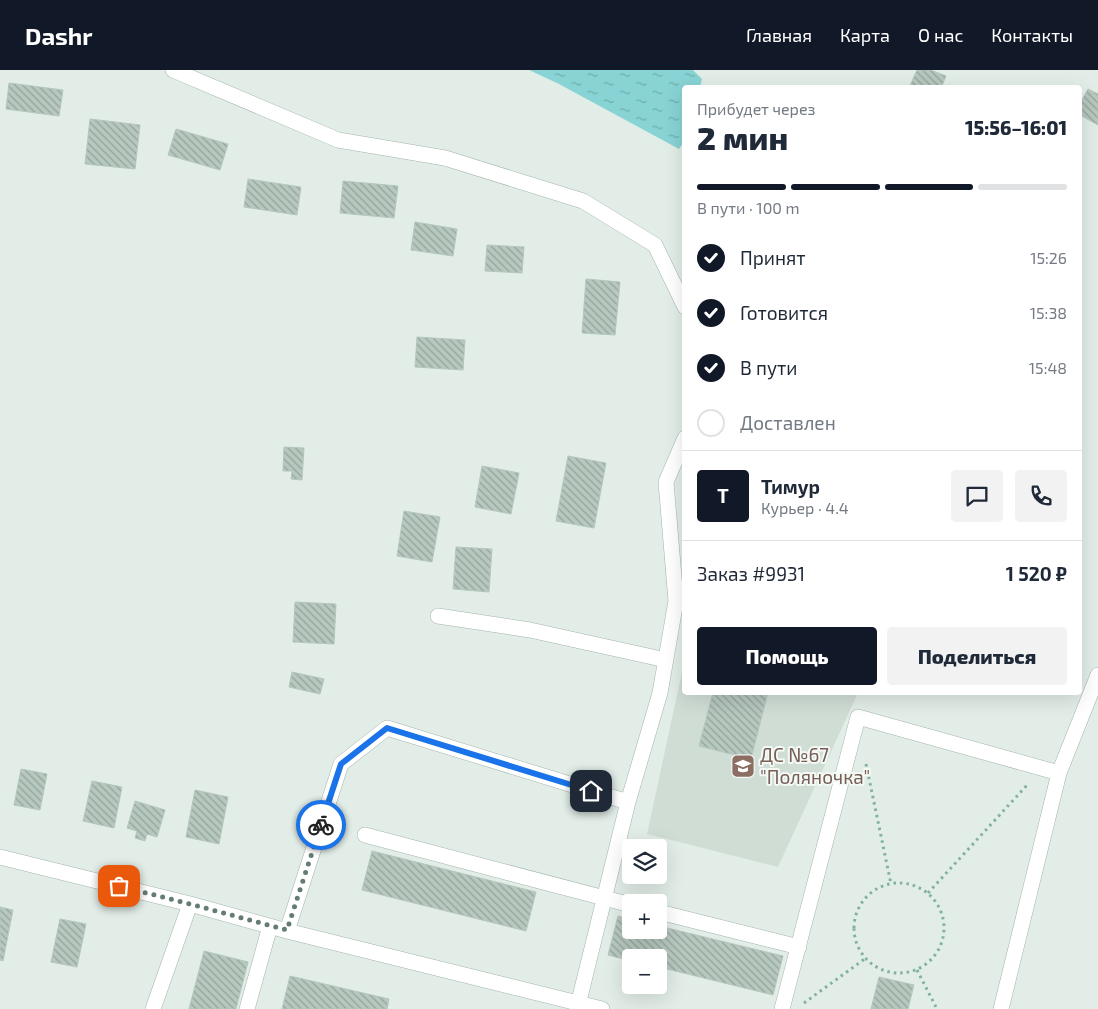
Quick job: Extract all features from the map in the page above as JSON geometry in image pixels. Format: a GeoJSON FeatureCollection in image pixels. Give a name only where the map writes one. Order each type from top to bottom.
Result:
{"type":"FeatureCollection","features":[{"type":"Feature","properties":{"kind":"street"},"geometry":{"type":"LineString","coordinates":[[173,70],[338,140],[445,158],[583,201],[655,245],[682,300]]}},
{"type":"Feature","properties":{"kind":"street"},"geometry":{"type":"LineString","coordinates":[[578,1006],[628,802],[660,693],[676,601],[666,482],[682,445]]}},
{"type":"Feature","properties":{"kind":"street"},"geometry":{"type":"LineString","coordinates":[[438,616],[530,630],[666,660]]}},
{"type":"Feature","properties":{"kind":"street"},"geometry":{"type":"LineString","coordinates":[[1001,1009],[1059,773],[1098,675]]}},
{"type":"Feature","properties":{"kind":"street"},"geometry":{"type":"LineString","coordinates":[[782,1009],[858,717],[1059,773]]}},
{"type":"Feature","properties":{"kind":"street"},"geometry":{"type":"LineString","coordinates":[[287,930],[341,764],[387,728],[628,802]]}},
{"type":"Feature","properties":{"kind":"street"},"geometry":{"type":"LineString","coordinates":[[365,834],[622,903]]}},
{"type":"Feature","properties":{"kind":"street"},"geometry":{"type":"LineString","coordinates":[[0,857],[190,904],[578,1006],[602,1009]]}},
{"type":"Feature","properties":{"kind":"street"},"geometry":{"type":"LineString","coordinates":[[153,1009],[190,904]]}},
{"type":"Feature","properties":{"kind":"street"},"geometry":{"type":"LineString","coordinates":[[667,914],[799,947]]}},
{"type":"Feature","properties":{"kind":"street"},"geometry":{"type":"LineString","coordinates":[[247,1009],[270,926]]}},
{"type":"Feature","properties":{"kind":"path"},"geometry":{"type":"LineString","coordinates":[[865,760],[891,884]]}},
{"type":"Feature","properties":{"kind":"path"},"geometry":{"type":"LineString","coordinates":[[928,893],[1043,768]]}},
{"type":"Feature","properties":{"kind":"path"},"geometry":{"type":"LineString","coordinates":[[906,883],[928,893],[940,908],[945,923],[944,938],[938,952],[928,964],[917,970],[899,974],[884,971],[871,964],[861,952],[855,939],[854,924],[858,910],[866,898],[878,888],[891,884],[906,883]]}},
{"type":"Feature","properties":{"kind":"path"},"geometry":{"type":"LineString","coordinates":[[804,1003],[866,958]]}},
{"type":"Feature","properties":{"kind":"path"},"geometry":{"type":"LineString","coordinates":[[917,970],[937,1009]]}},
{"type":"Feature","properties":{"kind":"shaded area","name":"ДС №67 \"Поляночка\""},"geometry":{"type":"Polygon","coordinates":[[[682,672],[682,695],[857,695],[778,867],[647,834],[682,672]]]}},
{"type":"Feature","properties":{"kind":"water"},"geometry":{"type":"Polygon","coordinates":[[[529,70],[693,70],[702,79],[700,85],[682,85],[682,144],[679,149],[559,84],[529,70]]]}},
{"type":"Feature","properties":{"kind":"building"},"geometry":{"type":"Polygon","coordinates":[[[917,70],[931,70],[946,76],[942,85],[910,85],[917,70]]]}},
{"type":"Feature","properties":{"kind":"building"},"geometry":{"type":"Polygon","coordinates":[[[9,83],[63,90],[59,116],[6,109],[9,83]]]}},
{"type":"Feature","properties":{"kind":"building"},"geometry":{"type":"Polygon","coordinates":[[[1088,89],[1098,94],[1098,125],[1082,116],[1082,100],[1088,89]]]}},
{"type":"Feature","properties":{"kind":"building"},"geometry":{"type":"Polygon","coordinates":[[[90,119],[140,125],[135,169],[85,164],[90,119]]]}},
{"type":"Feature","properties":{"kind":"building"},"geometry":{"type":"Polygon","coordinates":[[[176,129],[228,144],[220,170],[168,155],[176,129]]]}},
{"type":"Feature","properties":{"kind":"building"},"geometry":{"type":"Polygon","coordinates":[[[248,179],[301,187],[297,215],[244,207],[248,179]]]}},
{"type":"Feature","properties":{"kind":"building"},"geometry":{"type":"Polygon","coordinates":[[[343,181],[398,186],[394,218],[340,213],[343,181]]]}},
{"type":"Feature","properties":{"kind":"building"},"geometry":{"type":"Polygon","coordinates":[[[415,222],[457,229],[453,256],[411,250],[415,222]]]}},
{"type":"Feature","properties":{"kind":"building"},"geometry":{"type":"Polygon","coordinates":[[[487,245],[524,247],[522,273],[485,271],[487,245]]]}},
{"type":"Feature","properties":{"kind":"building"},"geometry":{"type":"Polygon","coordinates":[[[586,279],[620,282],[615,335],[582,333],[586,279]]]}},
{"type":"Feature","properties":{"kind":"building"},"geometry":{"type":"Polygon","coordinates":[[[417,337],[465,340],[463,370],[415,367],[417,337]]]}},
{"type":"Feature","properties":{"kind":"building"},"geometry":{"type":"Polygon","coordinates":[[[284,447],[304,448],[302,480],[291,479],[292,471],[283,471],[284,447]]]}},
{"type":"Feature","properties":{"kind":"building"},"geometry":{"type":"Polygon","coordinates":[[[568,456],[606,463],[594,528],[556,521],[568,456]]]}},
{"type":"Feature","properties":{"kind":"building"},"geometry":{"type":"Polygon","coordinates":[[[482,466],[519,473],[511,514],[475,507],[482,466]]]}},
{"type":"Feature","properties":{"kind":"building"},"geometry":{"type":"Polygon","coordinates":[[[404,511],[440,517],[432,562],[397,556],[404,511]]]}},
{"type":"Feature","properties":{"kind":"building"},"geometry":{"type":"Polygon","coordinates":[[[456,547],[492,549],[489,592],[453,589],[456,547]]]}},
{"type":"Feature","properties":{"kind":"building"},"geometry":{"type":"Polygon","coordinates":[[[295,602],[336,604],[334,644],[293,642],[295,602]]]}},
{"type":"Feature","properties":{"kind":"building"},"geometry":{"type":"Polygon","coordinates":[[[292,672],[324,679],[320,694],[289,687],[292,672]]]}},
{"type":"Feature","properties":{"kind":"building"},"geometry":{"type":"Polygon","coordinates":[[[712,695],[767,695],[751,759],[699,746],[712,695]]]}},
{"type":"Feature","properties":{"kind":"building"},"geometry":{"type":"Polygon","coordinates":[[[21,769],[47,774],[40,810],[14,805],[21,769]]]}},
{"type":"Feature","properties":{"kind":"building"},"geometry":{"type":"Polygon","coordinates":[[[92,781],[122,787],[114,828],[83,821],[92,781]]]}},
{"type":"Feature","properties":{"kind":"building"},"geometry":{"type":"Polygon","coordinates":[[[195,790],[228,797],[219,844],[186,837],[195,790]]]}},
{"type":"Feature","properties":{"kind":"building"},"geometry":{"type":"Polygon","coordinates":[[[135,801],[165,810],[157,837],[147,834],[145,841],[135,838],[137,831],[127,828],[135,801]]]}},
{"type":"Feature","properties":{"kind":"building"},"geometry":{"type":"Polygon","coordinates":[[[372,851],[536,892],[526,931],[362,890],[372,851]]]}},
{"type":"Feature","properties":{"kind":"building"},"geometry":{"type":"Polygon","coordinates":[[[0,907],[13,910],[3,961],[0,960],[0,907]]]}},
{"type":"Feature","properties":{"kind":"building"},"geometry":{"type":"Polygon","coordinates":[[[618,916],[622,917],[622,939],[667,939],[667,928],[783,956],[773,995],[667,969],[667,949],[622,949],[622,959],[608,955],[618,916]]]}},
{"type":"Feature","properties":{"kind":"building"},"geometry":{"type":"Polygon","coordinates":[[[60,919],[86,924],[77,967],[51,962],[60,919]]]}},
{"type":"Feature","properties":{"kind":"building"},"geometry":{"type":"Polygon","coordinates":[[[204,951],[248,962],[236,1009],[189,1009],[204,951]]]}},
{"type":"Feature","properties":{"kind":"building"},"geometry":{"type":"Polygon","coordinates":[[[290,976],[389,999],[387,1009],[282,1009],[290,976]]]}},
{"type":"Feature","properties":{"kind":"building"},"geometry":{"type":"Polygon","coordinates":[[[879,977],[914,985],[908,1009],[871,1009],[879,977]]]}},
{"type":"Feature","properties":{"kind":"way so far"},"geometry":{"type":"LineString","coordinates":[[119,886],[287,930],[321,825]]}},
{"type":"Feature","properties":{"kind":"place","name":"ДС №67 \"Поляночка\""},"geometry":{"type":"Point","coordinates":[743,766]}},
{"type":"Feature","properties":{"kind":"route"},"geometry":{"type":"LineString","coordinates":[[321,825],[341,764],[387,728],[591,791]]}}]}
